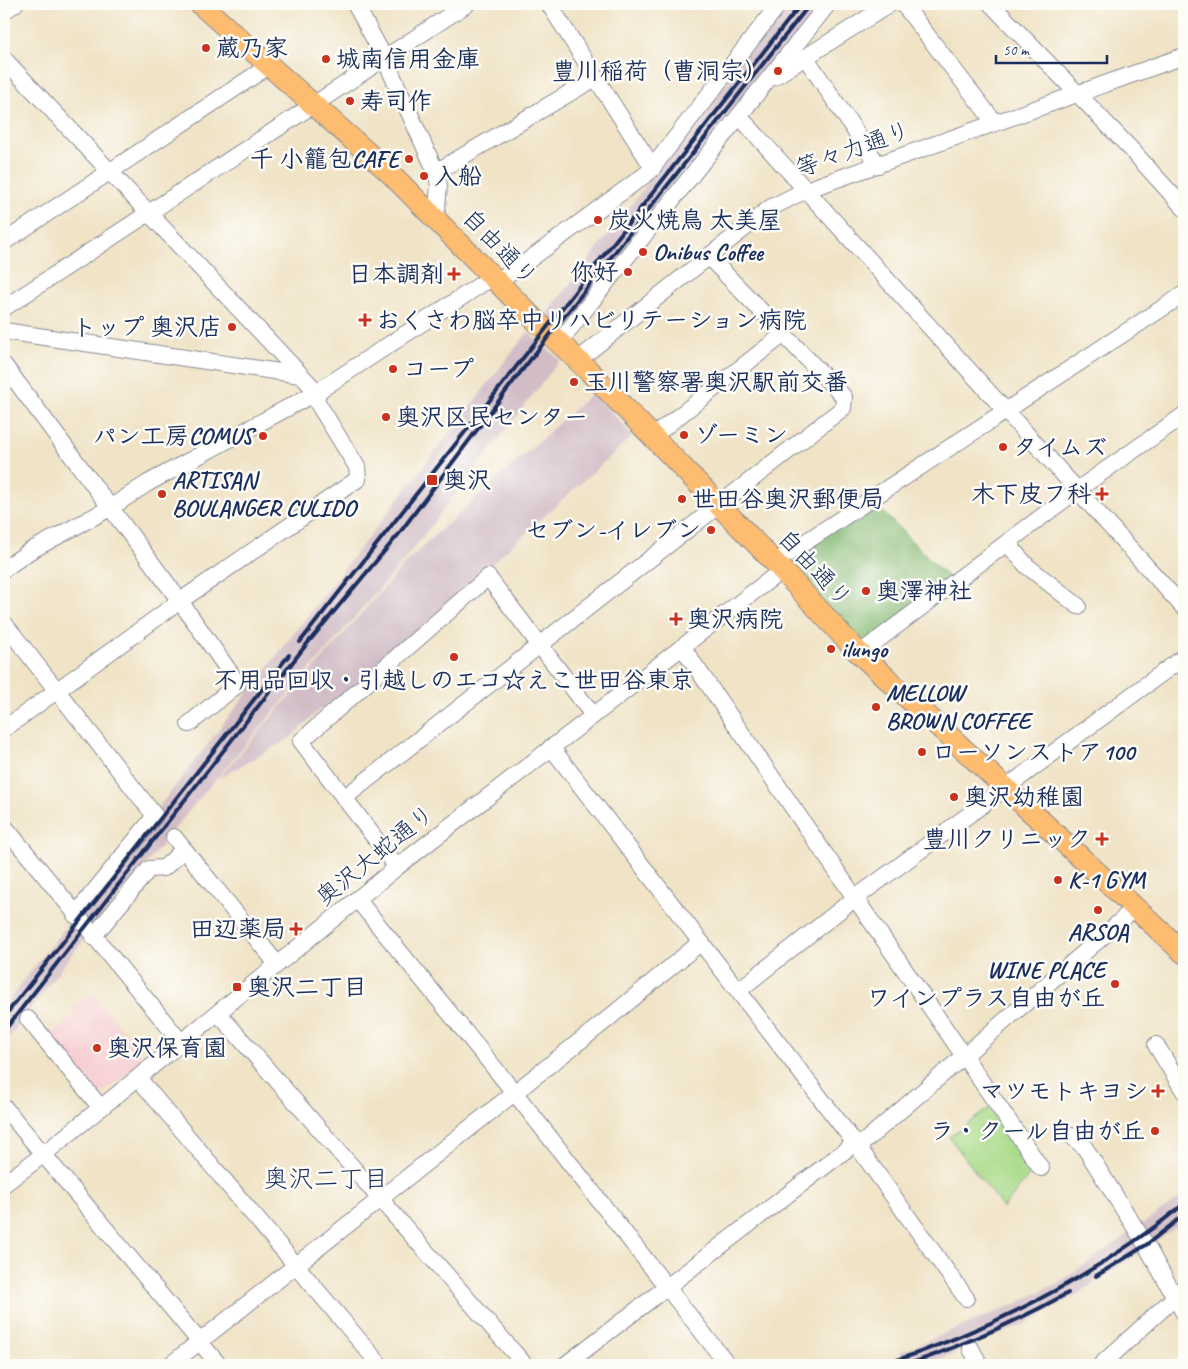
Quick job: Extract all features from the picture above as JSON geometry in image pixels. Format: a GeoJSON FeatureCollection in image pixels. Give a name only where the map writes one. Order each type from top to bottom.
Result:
{"type":"FeatureCollection","features":[{"type":"Feature","properties":{"kind":"main road","name":"自由通り"},"geometry":{"type":"LineString","coordinates":[[200,4],[389,172],[495,280],[560,341],[778,566],[859,654],[1184,953]]}},
{"type":"Feature","properties":{"kind":"street"},"geometry":{"type":"LineString","coordinates":[[4,11],[15,4]]}},
{"type":"Feature","properties":{"kind":"street"},"geometry":{"type":"LineString","coordinates":[[355,4],[384,57],[436,172],[439,185],[436,219]]}},
{"type":"Feature","properties":{"kind":"street"},"geometry":{"type":"LineString","coordinates":[[4,308],[466,4]]}},
{"type":"Feature","properties":{"kind":"street"},"geometry":{"type":"LineString","coordinates":[[549,4],[653,168]]}},
{"type":"Feature","properties":{"kind":"street"},"geometry":{"type":"LineString","coordinates":[[4,569],[30,551],[110,508],[148,484],[317,392],[483,283],[495,280],[518,268],[653,168],[778,4]]}},
{"type":"Feature","properties":{"kind":"street"},"geometry":{"type":"LineString","coordinates":[[560,341],[762,84],[828,4]]}},
{"type":"Feature","properties":{"kind":"street"},"geometry":{"type":"LineString","coordinates":[[762,84],[890,4]]}},
{"type":"Feature","properties":{"kind":"street"},"geometry":{"type":"LineString","coordinates":[[903,4],[995,123]]}},
{"type":"Feature","properties":{"kind":"street"},"geometry":{"type":"LineString","coordinates":[[991,4],[1078,93],[1184,208]]}},
{"type":"Feature","properties":{"kind":"street","name":"等々力通り"},"geometry":{"type":"LineString","coordinates":[[578,360],[756,217],[806,190],[1184,56]]}},
{"type":"Feature","properties":{"kind":"street"},"geometry":{"type":"LineString","coordinates":[[806,58],[878,165]]}},
{"type":"Feature","properties":{"kind":"street"},"geometry":{"type":"LineString","coordinates":[[4,59],[317,392],[317,402],[357,467],[358,479],[180,601],[4,729]]}},
{"type":"Feature","properties":{"kind":"street"},"geometry":{"type":"LineString","coordinates":[[4,242],[270,65]]}},
{"type":"Feature","properties":{"kind":"street"},"geometry":{"type":"LineString","coordinates":[[436,172],[595,78]]}},
{"type":"Feature","properties":{"kind":"street"},"geometry":{"type":"LineString","coordinates":[[738,116],[1184,608]]}},
{"type":"Feature","properties":{"kind":"street"},"geometry":{"type":"LineString","coordinates":[[344,798],[843,408],[844,397],[708,256]]}},
{"type":"Feature","properties":{"kind":"street","name":"奥沢大蛇通り"},"geometry":{"type":"LineString","coordinates":[[4,1184],[44,1154],[397,867],[593,715],[683,648],[778,566],[1006,411],[1184,294]]}},
{"type":"Feature","properties":{"kind":"street"},"geometry":{"type":"LineString","coordinates":[[4,331],[300,375]]}},
{"type":"Feature","properties":{"kind":"street"},"geometry":{"type":"LineString","coordinates":[[652,437],[784,334]]}},
{"type":"Feature","properties":{"kind":"street"},"geometry":{"type":"LineString","coordinates":[[4,365],[180,601],[238,684],[188,724]]}},
{"type":"Feature","properties":{"kind":"street"},"geometry":{"type":"LineString","coordinates":[[859,654],[1077,490],[1184,415]]}},
{"type":"Feature","properties":{"kind":"street"},"geometry":{"type":"LineString","coordinates":[[1007,543],[1027,566],[1078,606]]}},
{"type":"Feature","properties":{"kind":"street"},"geometry":{"type":"LineString","coordinates":[[397,867],[300,741],[488,577],[593,715]]}},
{"type":"Feature","properties":{"kind":"street"},"geometry":{"type":"LineString","coordinates":[[4,623],[155,816],[76,916]]}},
{"type":"Feature","properties":{"kind":"street"},"geometry":{"type":"LineString","coordinates":[[683,648],[1041,1168]]}},
{"type":"Feature","properties":{"kind":"street"},"geometry":{"type":"LineString","coordinates":[[739,990],[854,898],[1184,657]]}},
{"type":"Feature","properties":{"kind":"street"},"geometry":{"type":"LineString","coordinates":[[552,747],[857,1145],[966,1298]]}},
{"type":"Feature","properties":{"kind":"street"},"geometry":{"type":"LineString","coordinates":[[4,826],[93,937],[181,1042]]}},
{"type":"Feature","properties":{"kind":"street"},"geometry":{"type":"LineString","coordinates":[[93,937],[149,869],[164,868],[179,843],[277,964]]}},
{"type":"Feature","properties":{"kind":"street"},"geometry":{"type":"LineString","coordinates":[[357,900],[514,1092],[728,1365]]}},
{"type":"Feature","properties":{"kind":"street"},"geometry":{"type":"LineString","coordinates":[[565,1365],[667,1285],[857,1145],[1123,919],[1134,906]]}},
{"type":"Feature","properties":{"kind":"street"},"geometry":{"type":"LineString","coordinates":[[170,1365],[599,1026],[701,942]]}},
{"type":"Feature","properties":{"kind":"street"},"geometry":{"type":"LineString","coordinates":[[218,1013],[525,1365]]}},
{"type":"Feature","properties":{"kind":"street"},"geometry":{"type":"LineString","coordinates":[[28,1019],[101,1108]]}},
{"type":"Feature","properties":{"kind":"street"},"geometry":{"type":"LineString","coordinates":[[1156,1044],[1184,1091]]}},
{"type":"Feature","properties":{"kind":"street"},"geometry":{"type":"LineString","coordinates":[[138,1078],[380,1365]]}},
{"type":"Feature","properties":{"kind":"street"},"geometry":{"type":"LineString","coordinates":[[4,1107],[219,1365]]}},
{"type":"Feature","properties":{"kind":"street"},"geometry":{"type":"LineString","coordinates":[[1072,1136],[1085,1148],[1146,1245],[1180,1293],[1184,1313]]}},
{"type":"Feature","properties":{"kind":"street"},"geometry":{"type":"LineString","coordinates":[[1101,1365],[1180,1293]]}},
{"type":"Feature","properties":{"kind":"street"},"geometry":{"type":"LineString","coordinates":[[971,1349],[980,1365]]}},
{"type":"Feature","properties":{"kind":"shaded area"},"geometry":{"type":"Polygon","coordinates":[[[786,4],[823,4],[565,330],[546,315],[786,4]]]}},
{"type":"Feature","properties":{"kind":"shaded area"},"geometry":{"type":"Polygon","coordinates":[[[528,332],[560,360],[405,559],[203,794],[66,962],[4,1044],[4,1006],[528,332]]]}},
{"type":"Feature","properties":{"kind":"shaded area"},"geometry":{"type":"Polygon","coordinates":[[[593,392],[633,436],[354,688],[320,709],[292,737],[218,779],[407,561],[593,392]]]}},
{"type":"Feature","properties":{"kind":"shaded area","name":"奥沢保育園"},"geometry":{"type":"Polygon","coordinates":[[[93,993],[145,1059],[98,1097],[48,1037],[76,1014],[72,1009],[93,993]]]}},
{"type":"Feature","properties":{"kind":"shaded area"},"geometry":{"type":"Polygon","coordinates":[[[1184,1195],[1184,1222],[1076,1295],[1027,1323],[941,1359],[924,1365],[906,1365],[900,1352],[1018,1303],[1064,1279],[1184,1195]]]}},
{"type":"Feature","properties":{"kind":"green space"},"geometry":{"type":"Polygon","coordinates":[[[875,504],[950,579],[859,647],[782,564],[875,504]]]}},
{"type":"Feature","properties":{"kind":"green space"},"geometry":{"type":"Polygon","coordinates":[[[992,1106],[1035,1168],[1003,1208],[949,1137],[992,1106]]]}},
{"type":"Feature","properties":{"kind":"railway"},"geometry":{"type":"LineString","coordinates":[[300,642],[801,4]]}},
{"type":"Feature","properties":{"kind":"railway"},"geometry":{"type":"LineString","coordinates":[[4,1031],[306,645],[398,535],[516,378],[810,4]]}},
{"type":"Feature","properties":{"kind":"railway"},"geometry":{"type":"LineString","coordinates":[[4,1017],[289,655]]}},
{"type":"Feature","properties":{"kind":"railway"},"geometry":{"type":"LineString","coordinates":[[883,1365],[963,1335],[1041,1298],[1078,1278],[1114,1255],[1184,1204]]}},
{"type":"Feature","properties":{"kind":"railway"},"geometry":{"type":"LineString","coordinates":[[1096,1276],[1146,1245],[1184,1215]]}},
{"type":"Feature","properties":{"kind":"railway"},"geometry":{"type":"LineString","coordinates":[[907,1365],[989,1332],[1029,1314],[1068,1293]]}},
{"type":"Feature","properties":{"kind":"place","name":"蔵乃家"},"geometry":{"type":"Point","coordinates":[206,48]}},
{"type":"Feature","properties":{"kind":"place","name":"城南信用金庫"},"geometry":{"type":"Point","coordinates":[326,59]}},
{"type":"Feature","properties":{"kind":"place","name":"豊川稲荷（曹洞宗）"},"geometry":{"type":"Point","coordinates":[778,71]}},
{"type":"Feature","properties":{"kind":"place","name":"寿司作"},"geometry":{"type":"Point","coordinates":[350,101]}},
{"type":"Feature","properties":{"kind":"place","name":"千 小籠包CAFE"},"geometry":{"type":"Point","coordinates":[409,159]}},
{"type":"Feature","properties":{"kind":"place","name":"入船"},"geometry":{"type":"Point","coordinates":[424,176]}},
{"type":"Feature","properties":{"kind":"place","name":"炭火焼鳥 太美屋"},"geometry":{"type":"Point","coordinates":[598,220]}},
{"type":"Feature","properties":{"kind":"place","name":"Onibus Coffee"},"geometry":{"type":"Point","coordinates":[643,252]}},
{"type":"Feature","properties":{"kind":"place","name":"你好"},"geometry":{"type":"Point","coordinates":[628,272]}},
{"type":"Feature","properties":{"kind":"place","name":"日本調剤"},"geometry":{"type":"Point","coordinates":[454,274]}},
{"type":"Feature","properties":{"kind":"place","name":"おくさわ脳卒中リハビリテーション病院"},"geometry":{"type":"Point","coordinates":[365,320]}},
{"type":"Feature","properties":{"kind":"place","name":"トップ 奥沢店"},"geometry":{"type":"Point","coordinates":[232,327]}},
{"type":"Feature","properties":{"kind":"place","name":"コープ"},"geometry":{"type":"Point","coordinates":[393,369]}},
{"type":"Feature","properties":{"kind":"place","name":"玉川警察署奥沢駅前交番"},"geometry":{"type":"Point","coordinates":[574,382]}},
{"type":"Feature","properties":{"kind":"place","name":"奥沢区民センター"},"geometry":{"type":"Point","coordinates":[386,417]}},
{"type":"Feature","properties":{"kind":"place","name":"ゾーミン"},"geometry":{"type":"Point","coordinates":[684,435]}},
{"type":"Feature","properties":{"kind":"place","name":"パン工房COMUS"},"geometry":{"type":"Point","coordinates":[263,436]}},
{"type":"Feature","properties":{"kind":"place","name":"タイムズ"},"geometry":{"type":"Point","coordinates":[1003,447]}},
{"type":"Feature","properties":{"kind":"place","name":"奥沢"},"geometry":{"type":"Point","coordinates":[432,480]}},
{"type":"Feature","properties":{"kind":"place","name":"ARTISAN BOULANGER CULIDO"},"geometry":{"type":"Point","coordinates":[162,494]}},
{"type":"Feature","properties":{"kind":"place","name":"木下皮フ科"},"geometry":{"type":"Point","coordinates":[1102,494]}},
{"type":"Feature","properties":{"kind":"place","name":"世田谷奥沢郵便局"},"geometry":{"type":"Point","coordinates":[682,499]}},
{"type":"Feature","properties":{"kind":"place","name":"セブン-イレブン"},"geometry":{"type":"Point","coordinates":[711,530]}},
{"type":"Feature","properties":{"kind":"place","name":"奥澤神社"},"geometry":{"type":"Point","coordinates":[866,591]}},
{"type":"Feature","properties":{"kind":"place","name":"奥沢病院"},"geometry":{"type":"Point","coordinates":[676,619]}},
{"type":"Feature","properties":{"kind":"place","name":"ilungo"},"geometry":{"type":"Point","coordinates":[831,649]}},
{"type":"Feature","properties":{"kind":"place","name":"不用品回収・引越しのエコ☆えこ世田谷東京"},"geometry":{"type":"Point","coordinates":[454,657]}},
{"type":"Feature","properties":{"kind":"place","name":"MELLOW BROWN COFFEE"},"geometry":{"type":"Point","coordinates":[876,707]}},
{"type":"Feature","properties":{"kind":"place","name":"ローソンストア100"},"geometry":{"type":"Point","coordinates":[922,752]}},
{"type":"Feature","properties":{"kind":"place","name":"奥沢幼稚園"},"geometry":{"type":"Point","coordinates":[954,797]}},
{"type":"Feature","properties":{"kind":"place","name":"豊川クリニック"},"geometry":{"type":"Point","coordinates":[1102,839]}},
{"type":"Feature","properties":{"kind":"place","name":"K-1 GYM"},"geometry":{"type":"Point","coordinates":[1058,880]}},
{"type":"Feature","properties":{"kind":"place","name":"ARSOA"},"geometry":{"type":"Point","coordinates":[1098,910]}},
{"type":"Feature","properties":{"kind":"place","name":"田辺薬局"},"geometry":{"type":"Point","coordinates":[296,929]}},
{"type":"Feature","properties":{"kind":"place","name":"WINE PLACE ワインプラス自由が丘"},"geometry":{"type":"Point","coordinates":[1115,984]}},
{"type":"Feature","properties":{"kind":"place","name":"奥沢二丁目"},"geometry":{"type":"Point","coordinates":[237,987]}},
{"type":"Feature","properties":{"kind":"place","name":"奥沢保育園"},"geometry":{"type":"Point","coordinates":[97,1048]}},
{"type":"Feature","properties":{"kind":"place","name":"マツモトキヨシ"},"geometry":{"type":"Point","coordinates":[1158,1091]}},
{"type":"Feature","properties":{"kind":"place","name":"ラ・クール自由が丘"},"geometry":{"type":"Point","coordinates":[1155,1131]}},
{"type":"Feature","properties":{"kind":"district","name":"奥沢二丁目"},"geometry":{"type":"Point","coordinates":[326,1179]}}]}
